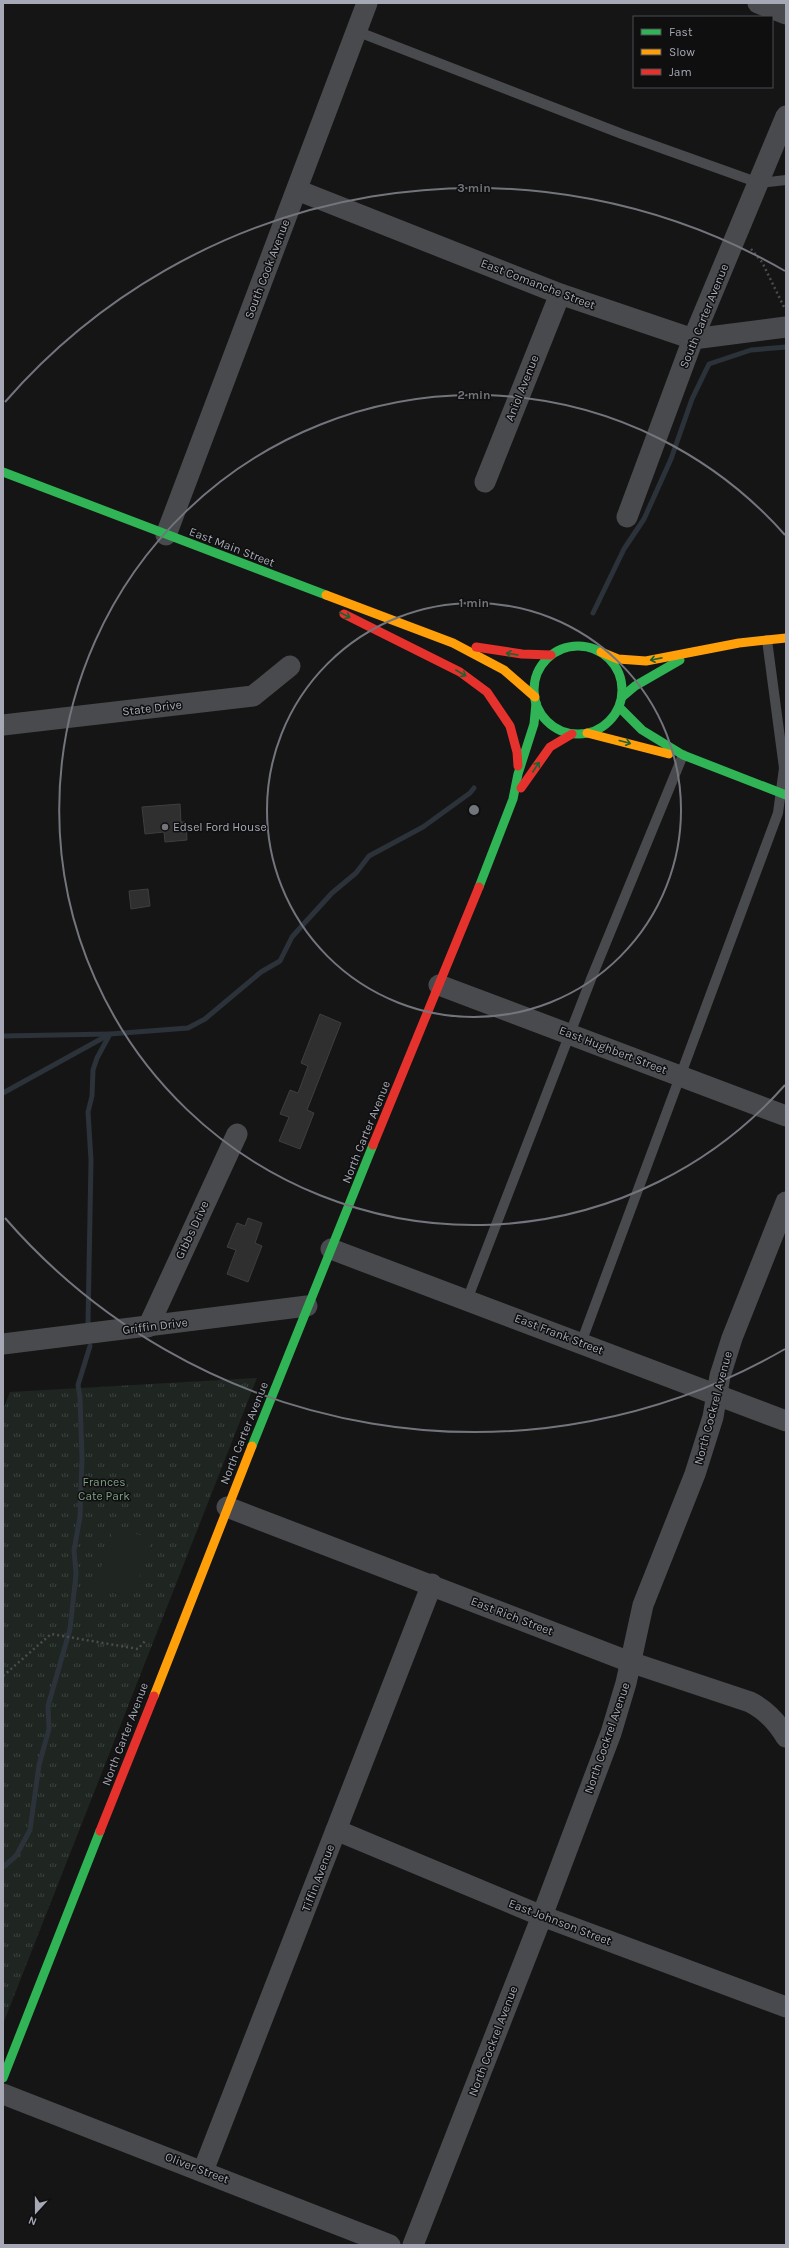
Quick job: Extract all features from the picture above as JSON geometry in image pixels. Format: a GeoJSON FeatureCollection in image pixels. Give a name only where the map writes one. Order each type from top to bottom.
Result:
{"type":"FeatureCollection","features":[{"type":"Feature","properties":{"kind":"street","name":"South Cook Avenue"},"geometry":{"type":"LineString","coordinates":[[166,535],[297,190],[366,3]]}},
{"type":"Feature","properties":{"kind":"street"},"geometry":{"type":"LineString","coordinates":[[758,3],[786,14]]}},
{"type":"Feature","properties":{"kind":"street","name":"South Carter Avenue"},"geometry":{"type":"LineString","coordinates":[[626,517],[693,339],[786,116]]}},
{"type":"Feature","properties":{"kind":"street","name":"East Comanche Street"},"geometry":{"type":"LineString","coordinates":[[297,190],[560,294],[693,339],[786,327]]}},
{"type":"Feature","properties":{"kind":"street","name":"Aniol Avenue"},"geometry":{"type":"LineString","coordinates":[[485,482],[560,294]]}},
{"type":"Feature","properties":{"kind":"street","name":"East Main Street"},"geometry":{"type":"LineString","coordinates":[[3,472],[248,566],[453,642],[504,670],[535,700]]}},
{"type":"Feature","properties":{"kind":"street"},"geometry":{"type":"LineString","coordinates":[[248,566],[324,605]]}},
{"type":"Feature","properties":{"kind":"street"},"geometry":{"type":"LineString","coordinates":[[338,612],[460,672],[487,692],[510,726],[517,752],[518,774]]}},
{"type":"Feature","properties":{"kind":"street"},"geometry":{"type":"LineString","coordinates":[[600,651],[614,663],[621,679],[622,697],[619,707],[611,720],[603,727],[587,733],[572,734],[557,729],[549,722],[535,700],[535,680],[541,666],[551,655],[560,650],[574,646],[587,647],[600,651],[618,659],[646,661],[739,643],[786,638]]}},
{"type":"Feature","properties":{"kind":"street","name":"East Main Street"},"geometry":{"type":"LineString","coordinates":[[453,642],[510,654],[529,656],[551,655]]}},
{"type":"Feature","properties":{"kind":"street"},"geometry":{"type":"LineString","coordinates":[[622,697],[635,686],[694,652]]}},
{"type":"Feature","properties":{"kind":"street","name":"State Drive"},"geometry":{"type":"LineString","coordinates":[[3,725],[253,696],[290,666]]}},
{"type":"Feature","properties":{"kind":"street","name":"North Carter Avenue"},"geometry":{"type":"LineString","coordinates":[[3,2078],[307,1306],[440,985],[513,799],[518,774],[534,724],[535,700]]}},
{"type":"Feature","properties":{"kind":"street"},"geometry":{"type":"LineString","coordinates":[[619,707],[642,730],[683,755],[783,794]]}},
{"type":"Feature","properties":{"kind":"street"},"geometry":{"type":"LineString","coordinates":[[587,733],[634,745],[654,752],[683,755]]}},
{"type":"Feature","properties":{"kind":"street","name":"North Carter Avenue"},"geometry":{"type":"LineString","coordinates":[[513,799],[550,747],[572,734]]}},
{"type":"Feature","properties":{"kind":"street","name":"East Hughbert Street"},"geometry":{"type":"LineString","coordinates":[[440,985],[786,1116]]}},
{"type":"Feature","properties":{"kind":"street","name":"Gibbs Drive"},"geometry":{"type":"LineString","coordinates":[[148,1327],[237,1134]]}},
{"type":"Feature","properties":{"kind":"street","name":"North Cockrel Avenue"},"geometry":{"type":"LineString","coordinates":[[413,2245],[542,1916],[611,1733],[630,1662],[643,1605],[695,1474],[713,1417],[720,1376],[732,1338],[786,1202]]}},
{"type":"Feature","properties":{"kind":"street","name":"East Frank Street"},"geometry":{"type":"LineString","coordinates":[[331,1249],[581,1342],[786,1421]]}},
{"type":"Feature","properties":{"kind":"street","name":"Griffin Drive"},"geometry":{"type":"LineString","coordinates":[[3,1344],[307,1306]]}},
{"type":"Feature","properties":{"kind":"street","name":"East Rich Street"},"geometry":{"type":"LineString","coordinates":[[227,1507],[432,1584],[630,1662],[750,1702],[761,1708],[772,1718],[786,1737]]}},
{"type":"Feature","properties":{"kind":"street","name":"Tiffin Avenue"},"geometry":{"type":"LineString","coordinates":[[204,2171],[432,1584]]}},
{"type":"Feature","properties":{"kind":"street","name":"East Johnson Street"},"geometry":{"type":"LineString","coordinates":[[336,1830],[542,1916],[786,2007]]}},
{"type":"Feature","properties":{"kind":"street","name":"Oliver Street"},"geometry":{"type":"LineString","coordinates":[[3,2094],[204,2171],[390,2245]]}},
{"type":"Feature","properties":{"kind":"lane"},"geometry":{"type":"LineString","coordinates":[[356,31],[622,134],[759,183],[786,180]]}},
{"type":"Feature","properties":{"kind":"lane"},"geometry":{"type":"LineString","coordinates":[[581,1342],[778,813],[783,794],[784,768],[767,640]]}},
{"type":"Feature","properties":{"kind":"lane"},"geometry":{"type":"LineString","coordinates":[[467,1300],[570,1034],[683,755]]}},
{"type":"Feature","properties":{"kind":"path"},"geometry":{"type":"LineString","coordinates":[[736,237],[748,245],[762,262],[786,311]]}},
{"type":"Feature","properties":{"kind":"path"},"geometry":{"type":"LineString","coordinates":[[3,1676],[51,1634],[138,1649],[145,1641]]}},
{"type":"Feature","properties":{"kind":"green space","name":"Frances Cate Park"},"geometry":{"type":"Polygon","coordinates":[[[257,1378],[3,2024],[3,1410],[10,1392],[257,1378]]]}},
{"type":"Feature","properties":{"kind":"green space"},"geometry":{"type":"Polygon","coordinates":[[[114,1527],[152,1539],[132,1598],[95,1586],[114,1527]]]}},
{"type":"Feature","properties":{"kind":"building","name":"Edsel Ford House"},"geometry":{"type":"Polygon","coordinates":[[[180,804],[181,822],[186,822],[187,840],[165,842],[164,832],[145,834],[142,807],[180,804]]]}},
{"type":"Feature","properties":{"kind":"building"},"geometry":{"type":"Polygon","coordinates":[[[148,889],[150,906],[131,909],[129,891],[148,889]]]}},
{"type":"Feature","properties":{"kind":"building"},"geometry":{"type":"Polygon","coordinates":[[[320,1014],[341,1023],[307,1110],[314,1113],[300,1149],[279,1141],[289,1117],[280,1114],[290,1090],[298,1093],[308,1066],[301,1063],[320,1014]]]}},
{"type":"Feature","properties":{"kind":"building"},"geometry":{"type":"Polygon","coordinates":[[[248,1218],[262,1223],[255,1243],[262,1246],[248,1282],[227,1274],[236,1250],[227,1247],[237,1223],[245,1226],[248,1218]]]}},
{"type":"Feature","properties":{"kind":"waterway"},"geometry":{"type":"LineString","coordinates":[[593,613],[624,549],[644,519],[671,459],[692,399],[709,364],[751,350],[786,347]]}},
{"type":"Feature","properties":{"kind":"waterway"},"geometry":{"type":"LineString","coordinates":[[3,1093],[110,1034],[188,1028],[205,1019],[261,972],[280,961],[292,937],[332,893],[356,873],[369,856],[423,827],[470,793],[474,788]]}},
{"type":"Feature","properties":{"kind":"waterway"},"geometry":{"type":"LineString","coordinates":[[3,1036],[110,1034],[97,1058],[93,1070],[92,1096],[88,1112],[91,1160],[88,1323]]}},
{"type":"Feature","properties":{"kind":"waterway"},"geometry":{"type":"LineString","coordinates":[[3,1867],[16,1856],[30,1830],[39,1765],[49,1729],[48,1706],[70,1629],[76,1574],[74,1550],[80,1517],[82,1459],[80,1397],[78,1385],[90,1346]]}},
{"type":"Feature","properties":{"kind":"traffic: fast"},"geometry":{"type":"LineString","coordinates":[[3,472],[326,595]]}},
{"type":"Feature","properties":{"kind":"traffic: fast"},"geometry":{"type":"LineString","coordinates":[[578,646],[595,649],[609,659],[619,673],[622,690],[619,707],[609,721],[595,731],[578,734],[561,731],[547,721],[537,707],[534,690],[537,673],[547,659],[561,649],[578,646]]}},
{"type":"Feature","properties":{"kind":"traffic: fast"},"geometry":{"type":"LineString","coordinates":[[622,697],[635,686],[680,660]]}},
{"type":"Feature","properties":{"kind":"traffic: fast"},"geometry":{"type":"LineString","coordinates":[[479,887],[513,799],[518,774],[534,724],[536,703]]}},
{"type":"Feature","properties":{"kind":"traffic: fast"},"geometry":{"type":"LineString","coordinates":[[619,707],[642,730],[683,755],[786,795]]}},
{"type":"Feature","properties":{"kind":"traffic: fast"},"geometry":{"type":"LineString","coordinates":[[252,1446],[373,1145]]}},
{"type":"Feature","properties":{"kind":"traffic: fast"},"geometry":{"type":"LineString","coordinates":[[3,2078],[100,1831]]}},
{"type":"Feature","properties":{"kind":"traffic: slow"},"geometry":{"type":"LineString","coordinates":[[326,595],[453,643],[504,670],[535,697]]}},
{"type":"Feature","properties":{"kind":"traffic: slow"},"geometry":{"type":"LineString","coordinates":[[601,652],[618,659],[646,661],[739,643],[786,638]]}},
{"type":"Feature","properties":{"kind":"traffic: slow"},"geometry":{"type":"LineString","coordinates":[[587,733],[669,754]]}},
{"type":"Feature","properties":{"kind":"traffic: slow"},"geometry":{"type":"LineString","coordinates":[[154,1696],[252,1446]]}},
{"type":"Feature","properties":{"kind":"traffic: jam"},"geometry":{"type":"LineString","coordinates":[[344,614],[460,672],[487,692],[510,726],[517,752],[518,766]]}},
{"type":"Feature","properties":{"kind":"traffic: jam"},"geometry":{"type":"LineString","coordinates":[[476,647],[522,654],[551,655]]}},
{"type":"Feature","properties":{"kind":"traffic: jam"},"geometry":{"type":"LineString","coordinates":[[521,788],[550,747],[572,734]]}},
{"type":"Feature","properties":{"kind":"traffic: jam"},"geometry":{"type":"LineString","coordinates":[[373,1145],[479,887]]}},
{"type":"Feature","properties":{"kind":"traffic: jam"},"geometry":{"type":"LineString","coordinates":[[100,1831],[154,1696]]}},
{"type":"Feature","properties":{"kind":"place","name":"Edsel Ford House"},"geometry":{"type":"Point","coordinates":[165,827]}}]}
